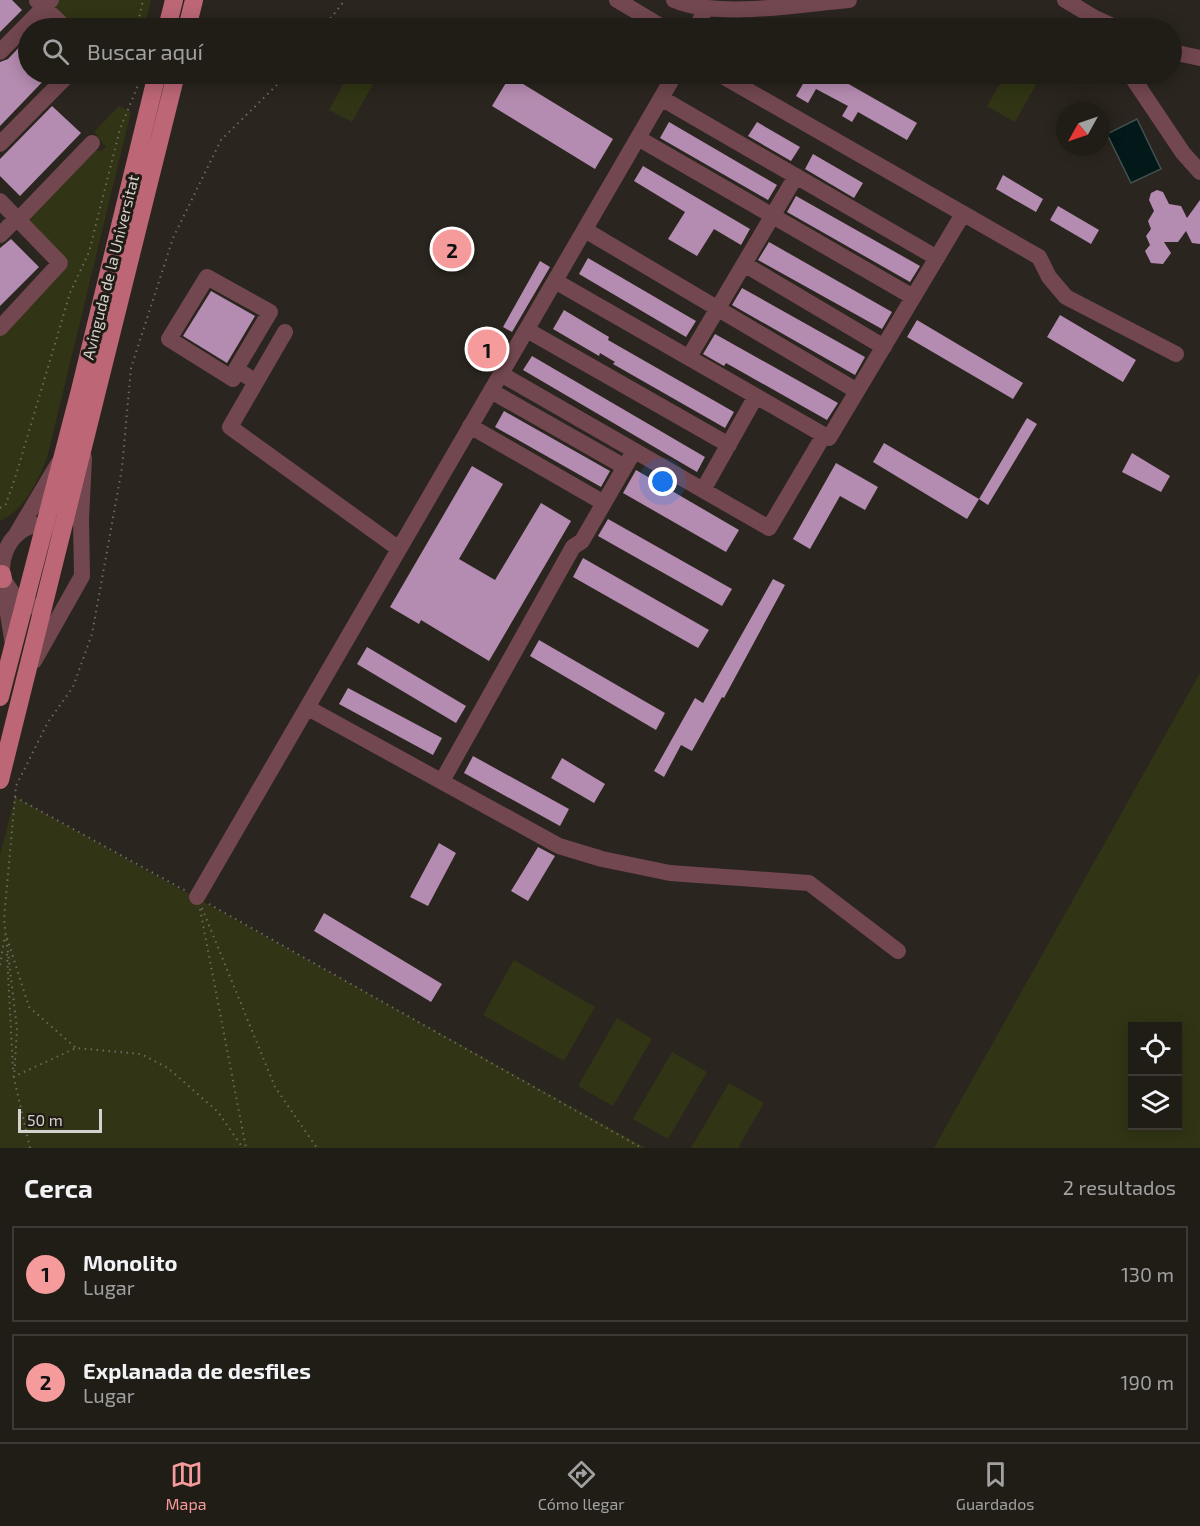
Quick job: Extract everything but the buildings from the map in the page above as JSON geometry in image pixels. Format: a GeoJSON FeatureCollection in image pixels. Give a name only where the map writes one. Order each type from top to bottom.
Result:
{"type":"FeatureCollection","features":[{"type":"Feature","properties":{"kind":"main road"},"geometry":{"type":"LineString","coordinates":[[170,18],[174,0]]}},
{"type":"Feature","properties":{"kind":"main road"},"geometry":{"type":"LineString","coordinates":[[190,18],[194,0]]}},
{"type":"Feature","properties":{"kind":"main road","name":"Avinguda de la Universitat"},"geometry":{"type":"LineString","coordinates":[[0,780],[43,607],[61,461],[155,84]]}},
{"type":"Feature","properties":{"kind":"main road","name":"Avinguda de la Universitat"},"geometry":{"type":"LineString","coordinates":[[0,697],[24,603],[84,448],[174,84]]}},
{"type":"Feature","properties":{"kind":"street"},"geometry":{"type":"LineString","coordinates":[[617,0],[647,18]]}},
{"type":"Feature","properties":{"kind":"street"},"geometry":{"type":"LineString","coordinates":[[674,0],[705,8],[728,4],[849,0]]}},
{"type":"Feature","properties":{"kind":"street"},"geometry":{"type":"LineString","coordinates":[[1065,0],[1091,18]]}},
{"type":"Feature","properties":{"kind":"street"},"geometry":{"type":"LineString","coordinates":[[30,18],[44,2],[58,18]]}},
{"type":"Feature","properties":{"kind":"street"},"geometry":{"type":"LineString","coordinates":[[701,18],[705,8]]}},
{"type":"Feature","properties":{"kind":"street"},"geometry":{"type":"LineString","coordinates":[[0,52],[18,32]]}},
{"type":"Feature","properties":{"kind":"street"},"geometry":{"type":"LineString","coordinates":[[1182,54],[1200,58]]}},
{"type":"Feature","properties":{"kind":"street"},"geometry":{"type":"LineString","coordinates":[[0,144],[59,84]]}},
{"type":"Feature","properties":{"kind":"street"},"geometry":{"type":"LineString","coordinates":[[197,897],[669,84]]}},
{"type":"Feature","properties":{"kind":"street"},"geometry":{"type":"LineString","coordinates":[[736,84],[1039,257],[1049,277],[1066,297],[1176,354]]}},
{"type":"Feature","properties":{"kind":"street"},"geometry":{"type":"LineString","coordinates":[[1137,84],[1183,153],[1200,172]]}},
{"type":"Feature","properties":{"kind":"street"},"geometry":{"type":"LineString","coordinates":[[661,98],[937,258]]}},
{"type":"Feature","properties":{"kind":"street"},"geometry":{"type":"LineString","coordinates":[[638,138],[913,297]]}},
{"type":"Feature","properties":{"kind":"street"},"geometry":{"type":"LineString","coordinates":[[0,235],[92,143]]}},
{"type":"Feature","properties":{"kind":"street"},"geometry":{"type":"LineString","coordinates":[[689,357],[796,176]]}},
{"type":"Feature","properties":{"kind":"street"},"geometry":{"type":"LineString","coordinates":[[0,201],[60,263],[0,327]]}},
{"type":"Feature","properties":{"kind":"street"},"geometry":{"type":"LineString","coordinates":[[555,281],[830,438],[963,214]]}},
{"type":"Feature","properties":{"kind":"street"},"geometry":{"type":"LineString","coordinates":[[585,230],[857,391]]}},
{"type":"Feature","properties":{"kind":"street"},"geometry":{"type":"LineString","coordinates":[[744,264],[884,347]]}},
{"type":"Feature","properties":{"kind":"street"},"geometry":{"type":"LineString","coordinates":[[207,277],[270,312],[236,369],[233,379],[169,339],[207,277]]}},
{"type":"Feature","properties":{"kind":"street"},"geometry":{"type":"LineString","coordinates":[[526,330],[729,445]]}},
{"type":"Feature","properties":{"kind":"street"},"geometry":{"type":"LineString","coordinates":[[285,332],[230,427],[399,549]]}},
{"type":"Feature","properties":{"kind":"street"},"geometry":{"type":"LineString","coordinates":[[236,369],[256,382]]}},
{"type":"Feature","properties":{"kind":"street"},"geometry":{"type":"LineString","coordinates":[[501,374],[769,528],[824,435]]}},
{"type":"Feature","properties":{"kind":"street"},"geometry":{"type":"LineString","coordinates":[[491,391],[625,467]]}},
{"type":"Feature","properties":{"kind":"street"},"geometry":{"type":"LineString","coordinates":[[703,490],[756,396]]}},
{"type":"Feature","properties":{"kind":"street"},"geometry":{"type":"LineString","coordinates":[[470,426],[604,503]]}},
{"type":"Feature","properties":{"kind":"street","name":"Avinguda de la Universitat"},"geometry":{"type":"LineString","coordinates":[[26,675],[82,576],[84,448]]}},
{"type":"Feature","properties":{"kind":"street"},"geometry":{"type":"LineString","coordinates":[[442,782],[573,547],[582,541],[634,451]]}},
{"type":"Feature","properties":{"kind":"street","name":"Avinguda de la Universitat"},"geometry":{"type":"LineString","coordinates":[[13,645],[1,578],[2,555],[9,537],[61,461]]}},
{"type":"Feature","properties":{"kind":"street"},"geometry":{"type":"LineString","coordinates":[[9,537],[26,528],[53,527],[69,535],[81,552]]}},
{"type":"Feature","properties":{"kind":"street"},"geometry":{"type":"LineString","coordinates":[[1,578],[8,589],[24,603],[43,607],[58,604],[70,597]]}},
{"type":"Feature","properties":{"kind":"street"},"geometry":{"type":"LineString","coordinates":[[308,708],[560,846],[602,859],[670,873],[809,883],[898,951]]}},
{"type":"Feature","properties":{"kind":"path"},"geometry":{"type":"LineString","coordinates":[[139,18],[143,0]]}},
{"type":"Feature","properties":{"kind":"path"},"geometry":{"type":"LineString","coordinates":[[331,18],[345,0]]}},
{"type":"Feature","properties":{"kind":"path"},"geometry":{"type":"LineString","coordinates":[[0,508],[6,504],[16,475],[70,292],[89,252],[114,149],[138,84]]}},
{"type":"Feature","properties":{"kind":"path"},"geometry":{"type":"LineString","coordinates":[[30,1148],[14,1078],[4,919],[16,786],[48,722],[73,687],[92,634],[122,468],[131,368],[173,238],[221,140],[278,84]]}},
{"type":"Feature","properties":{"kind":"path"},"geometry":{"type":"LineString","coordinates":[[15,797],[642,1148]]}},
{"type":"Feature","properties":{"kind":"path"},"geometry":{"type":"LineString","coordinates":[[197,897],[244,1148]]}},
{"type":"Feature","properties":{"kind":"path"},"geometry":{"type":"LineString","coordinates":[[197,897],[275,1088],[317,1148]]}},
{"type":"Feature","properties":{"kind":"path"},"geometry":{"type":"LineString","coordinates":[[0,965],[5,931]]}},
{"type":"Feature","properties":{"kind":"path"},"geometry":{"type":"LineString","coordinates":[[5,931],[29,1007],[76,1048]]}},
{"type":"Feature","properties":{"kind":"path"},"geometry":{"type":"LineString","coordinates":[[5,931],[17,1029],[14,1078]]}},
{"type":"Feature","properties":{"kind":"path"},"geometry":{"type":"LineString","coordinates":[[14,1078],[76,1048],[141,1054],[168,1068],[218,1112],[244,1148]]}},
{"type":"Feature","properties":{"kind":"green space"},"geometry":{"type":"Polygon","coordinates":[[[53,0],[151,0],[146,18],[61,18],[47,6],[53,0]]]}},
{"type":"Feature","properties":{"kind":"green space"},"geometry":{"type":"Polygon","coordinates":[[[343,84],[373,84],[352,122],[329,110],[343,84]]]}},
{"type":"Feature","properties":{"kind":"green space"},"geometry":{"type":"Polygon","coordinates":[[[1000,84],[1036,84],[1015,122],[987,106],[1000,84]]]}},
{"type":"Feature","properties":{"kind":"green space"},"geometry":{"type":"Polygon","coordinates":[[[119,106],[131,112],[47,458],[23,503],[0,521],[0,335],[69,264],[29,220],[93,150],[101,151],[106,147],[94,132],[119,106]]]}},
{"type":"Feature","properties":{"kind":"green space"},"geometry":{"type":"Polygon","coordinates":[[[1200,673],[1200,1148],[934,1148],[1200,673]]]}},
{"type":"Feature","properties":{"kind":"green space"},"geometry":{"type":"Polygon","coordinates":[[[15,797],[646,1148],[0,1148],[0,855],[15,797]]]}},
{"type":"Feature","properties":{"kind":"green space"},"geometry":{"type":"Polygon","coordinates":[[[514,960],[595,1007],[564,1061],[483,1015],[514,960]]]}},
{"type":"Feature","properties":{"kind":"green space"},"geometry":{"type":"Polygon","coordinates":[[[617,1018],[652,1039],[613,1106],[578,1086],[617,1018]]]}},
{"type":"Feature","properties":{"kind":"green space"},"geometry":{"type":"Polygon","coordinates":[[[672,1052],[707,1072],[668,1139],[633,1119],[672,1052]]]}},
{"type":"Feature","properties":{"kind":"green space"},"geometry":{"type":"Polygon","coordinates":[[[729,1083],[764,1103],[738,1148],[691,1148],[729,1083]]]}},
{"type":"Feature","properties":{"kind":"shaded area"},"geometry":{"type":"Polygon","coordinates":[[[1137,119],[1161,169],[1131,183],[1110,140],[1110,132],[1137,119]]]}},
{"type":"Feature","properties":{"kind":"place","name":"Explanada de desfiles"},"geometry":{"type":"Point","coordinates":[452,249]}},
{"type":"Feature","properties":{"kind":"place","name":"Monolito"},"geometry":{"type":"Point","coordinates":[487,349]}}]}
